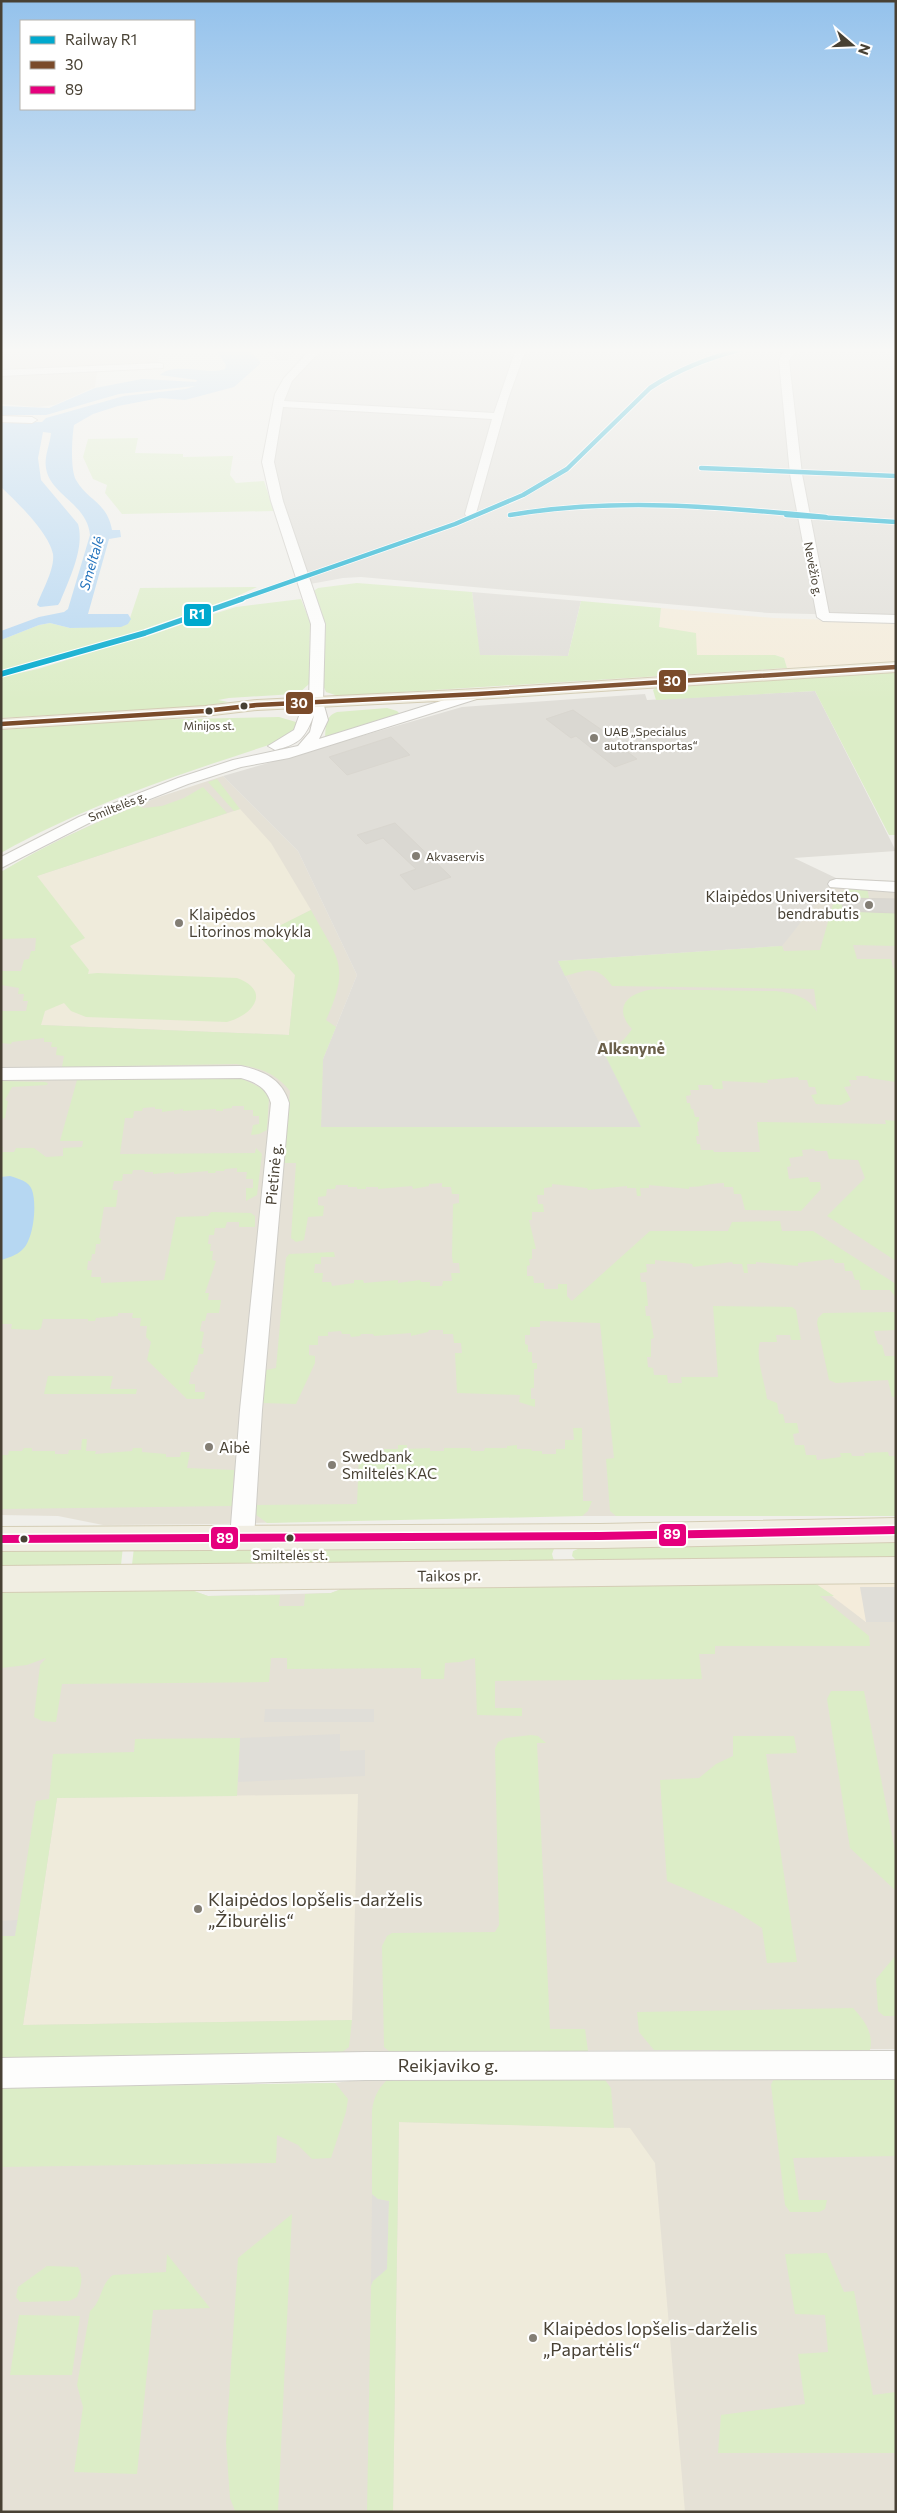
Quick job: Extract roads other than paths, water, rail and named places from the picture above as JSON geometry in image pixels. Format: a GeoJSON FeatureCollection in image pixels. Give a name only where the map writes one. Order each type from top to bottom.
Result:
{"type":"FeatureCollection","features":[{"type":"Feature","properties":{"kind":"main road"},"geometry":{"type":"LineString","coordinates":[[315,707],[478,694],[896,667]]}},
{"type":"Feature","properties":{"kind":"main road"},"geometry":{"type":"LineString","coordinates":[[1,724],[205,711],[391,704],[478,694]]}},
{"type":"Feature","properties":{"kind":"main road"},"geometry":{"type":"LineString","coordinates":[[391,704],[405,716]]}},
{"type":"Feature","properties":{"kind":"main road"},"geometry":{"type":"LineString","coordinates":[[1,1539],[572,1536],[896,1530]]}},
{"type":"Feature","properties":{"kind":"main road"},"geometry":{"type":"LineString","coordinates":[[564,1574],[563,1553],[572,1536]]}},
{"type":"Feature","properties":{"kind":"main road","name":"Taikos pr."},"geometry":{"type":"LineString","coordinates":[[1,1579],[896,1570]]}},
{"type":"Feature","properties":{"kind":"street"},"geometry":{"type":"LineString","coordinates":[[269,466],[277,501],[318,624],[315,707],[320,729],[304,748]]}},
{"type":"Feature","properties":{"kind":"street"},"geometry":{"type":"LineString","coordinates":[[471,514],[483,466]]}},
{"type":"Feature","properties":{"kind":"street","name":"Nevėžio g."},"geometry":{"type":"LineString","coordinates":[[795,466],[823,617],[896,620]]}},
{"type":"Feature","properties":{"kind":"street"},"geometry":{"type":"LineString","coordinates":[[238,763],[284,755],[478,694]]}},
{"type":"Feature","properties":{"kind":"street"},"geometry":{"type":"LineString","coordinates":[[238,763],[260,751],[298,736],[304,729],[315,707]]}},
{"type":"Feature","properties":{"kind":"street","name":"Smiltelės g."},"geometry":{"type":"LineString","coordinates":[[1,863],[84,820],[151,793],[238,763]]}},
{"type":"Feature","properties":{"kind":"street"},"geometry":{"type":"LineString","coordinates":[[836,884],[896,887]]}},
{"type":"Feature","properties":{"kind":"street","name":"Pietinė g."},"geometry":{"type":"LineString","coordinates":[[1,1074],[241,1072],[265,1080],[274,1086],[279,1095],[280,1103],[250,1410],[242,1538]]}},
{"type":"Feature","properties":{"kind":"street","name":"Reikjaviko g."},"geometry":{"type":"LineString","coordinates":[[1,2073],[376,2066],[896,2064]]}},
{"type":"Feature","properties":{"kind":"water"},"geometry":{"type":"Polygon","coordinates":[[[1,466],[39,466],[41,480],[78,524],[80,533],[78,553],[58,605],[40,607],[37,605],[50,573],[53,554],[39,528],[1,487],[1,466]]]}},
{"type":"Feature","properties":{"kind":"water","name":"Smeltalė"},"geometry":{"type":"Polygon","coordinates":[[[46,466],[73,466],[76,480],[86,493],[102,507],[110,521],[112,530],[120,530],[121,537],[109,539],[88,614],[128,614],[131,619],[128,624],[121,627],[70,628],[50,623],[39,625],[1,640],[1,631],[39,617],[64,612],[68,609],[90,535],[82,515],[54,485],[46,466]]]}},
{"type":"Feature","properties":{"kind":"water"},"geometry":{"type":"Polygon","coordinates":[[[10,1176],[29,1184],[31,1187],[34,1204],[33,1222],[29,1238],[22,1250],[15,1255],[1,1260],[1,1177],[10,1176]]]}},
{"type":"Feature","properties":{"kind":"rail line","name":"R1"},"geometry":{"type":"LineString","coordinates":[[1,674],[145,633],[455,524],[523,495],[570,466]]}},
{"type":"Feature","properties":{"kind":"rail line","name":"R1"},"geometry":{"type":"LineString","coordinates":[[701,468],[896,476]]}},
{"type":"Feature","properties":{"kind":"rail line","name":"R1"},"geometry":{"type":"LineString","coordinates":[[510,515],[549,508],[628,503],[707,506],[826,517]]}},
{"type":"Feature","properties":{"kind":"rail line","name":"R1"},"geometry":{"type":"LineString","coordinates":[[786,515],[896,522]]}},
{"type":"Feature","properties":{"kind":"place","name":"Minijos st."},"geometry":{"type":"Point","coordinates":[209,711]}},
{"type":"Feature","properties":{"kind":"place","name":"UAB „Specialus autotransportas“"},"geometry":{"type":"Point","coordinates":[594,738]}},
{"type":"Feature","properties":{"kind":"place","name":"Akvaservis"},"geometry":{"type":"Point","coordinates":[416,856]}},
{"type":"Feature","properties":{"kind":"place","name":"Klaipėdos Universiteto bendrabutis"},"geometry":{"type":"Point","coordinates":[869,905]}},
{"type":"Feature","properties":{"kind":"place","name":"Klaipėdos Litorinos mokykla"},"geometry":{"type":"Point","coordinates":[179,923]}},
{"type":"Feature","properties":{"kind":"place","name":"Aibė"},"geometry":{"type":"Point","coordinates":[209,1447]}},
{"type":"Feature","properties":{"kind":"place","name":"Swedbank Smiltelės KAC"},"geometry":{"type":"Point","coordinates":[332,1465]}},
{"type":"Feature","properties":{"kind":"place","name":"Smiltelės st."},"geometry":{"type":"Point","coordinates":[290,1538]}},
{"type":"Feature","properties":{"kind":"place","name":"Klaipėdos lopšelis-darželis „Žiburėlis“"},"geometry":{"type":"Point","coordinates":[198,1909]}},
{"type":"Feature","properties":{"kind":"place","name":"Klaipėdos lopšelis-darželis „Papartėlis“"},"geometry":{"type":"Point","coordinates":[533,2338]}},
{"type":"Feature","properties":{"kind":"district","name":"Alksnynė"},"geometry":{"type":"Point","coordinates":[631,1047]}}]}
